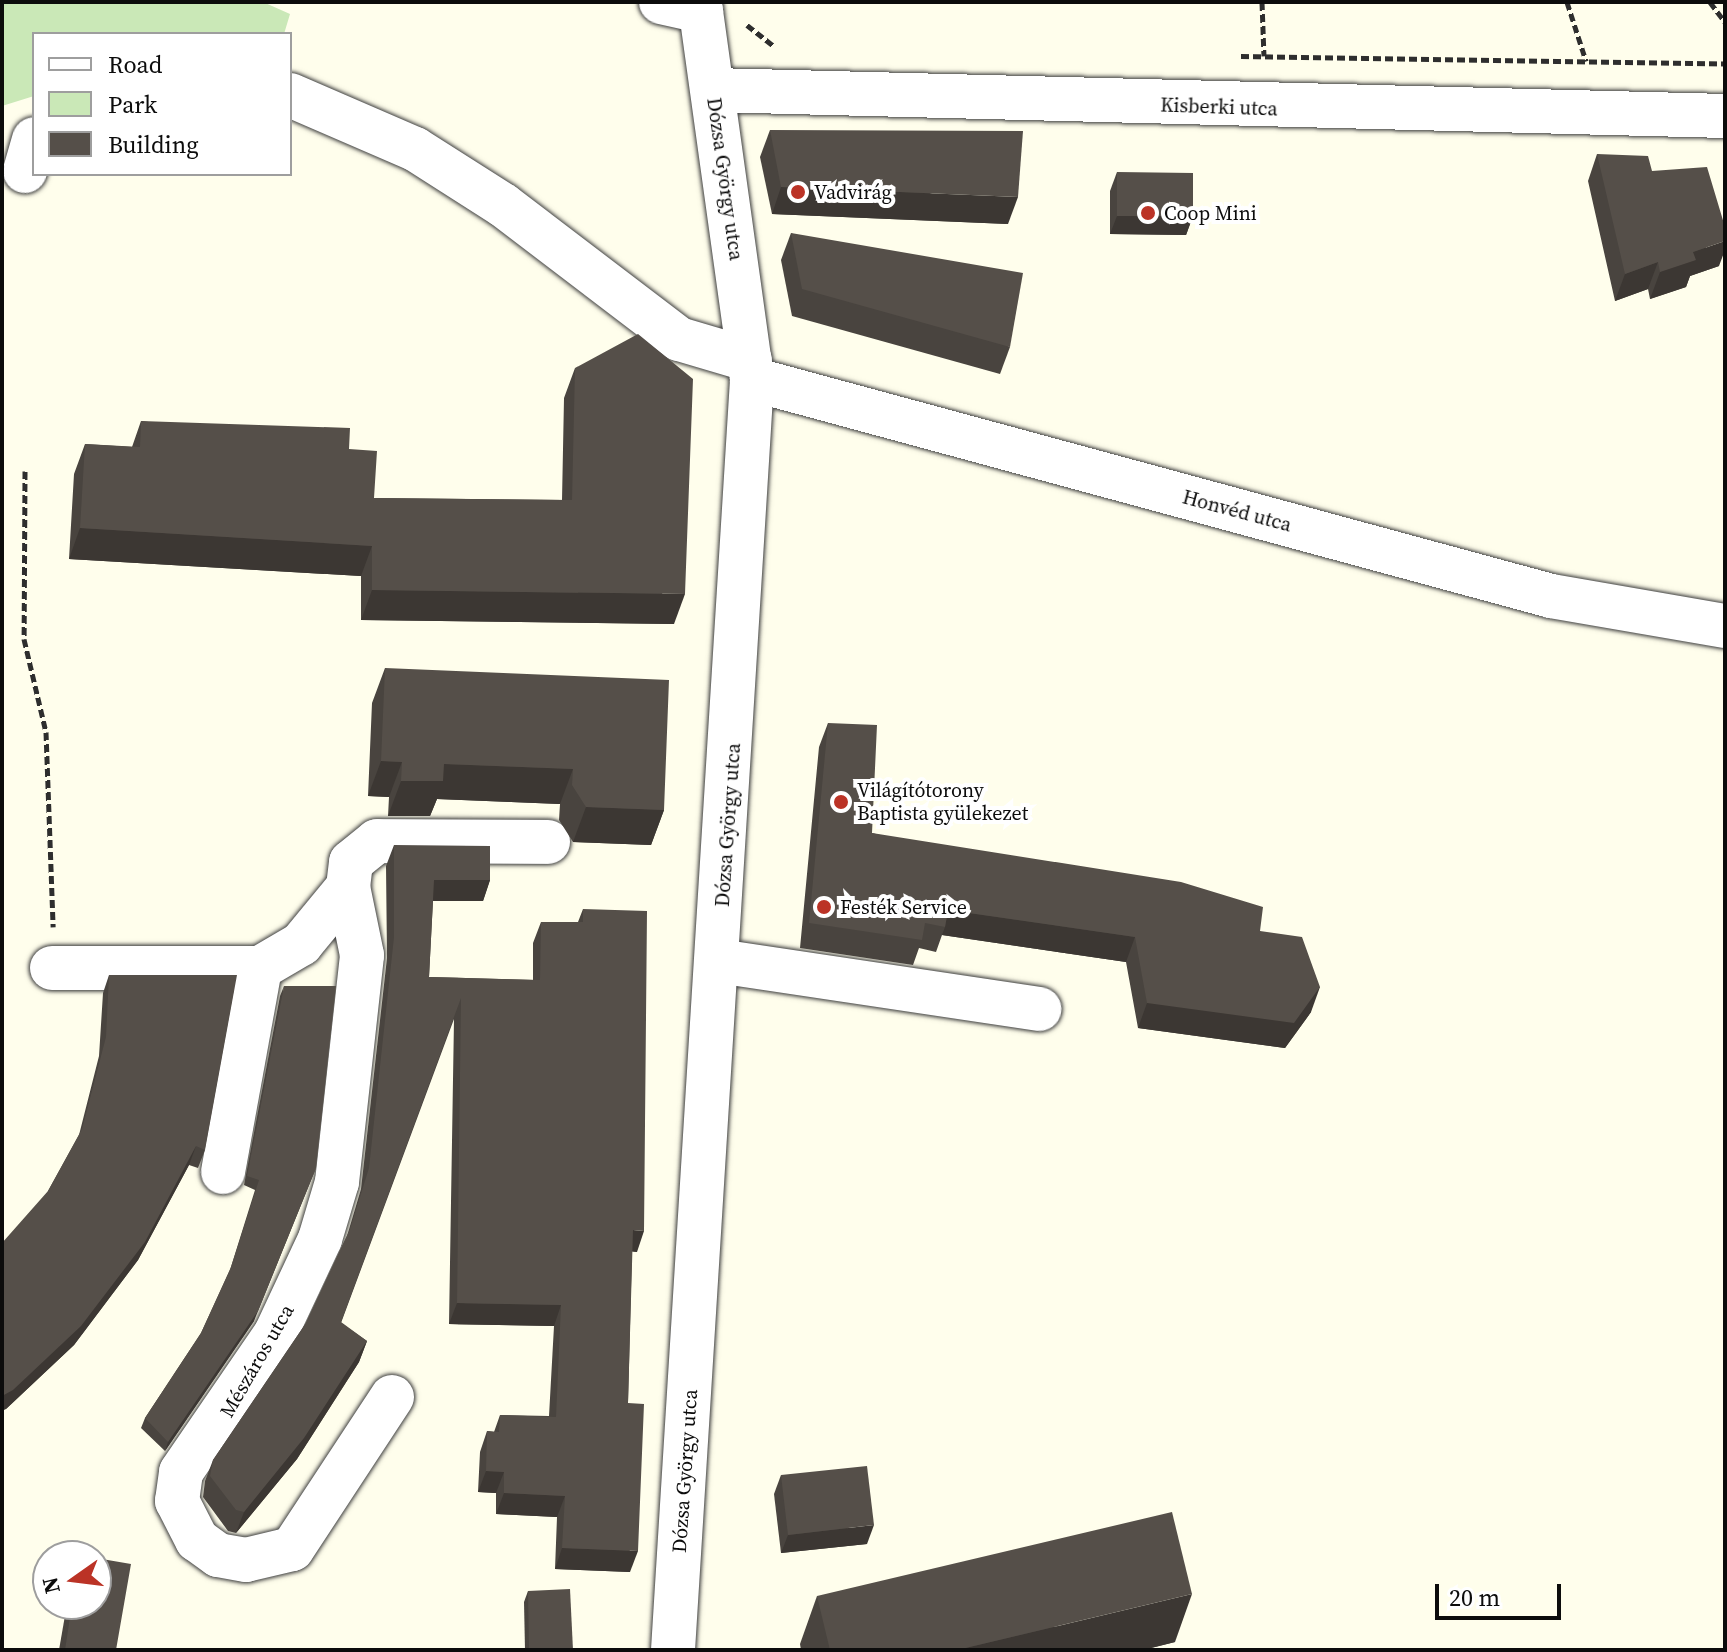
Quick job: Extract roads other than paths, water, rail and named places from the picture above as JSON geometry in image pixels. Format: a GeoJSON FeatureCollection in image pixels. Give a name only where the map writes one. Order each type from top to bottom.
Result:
{"type":"FeatureCollection","features":[{"type":"Feature","properties":{"kind":"street","name":"Dózsa György utca"},"geometry":{"type":"LineString","coordinates":[[673,1650],[718,961],[751,369],[701,7]]}},
{"type":"Feature","properties":{"kind":"street","name":"Kisberki utca"},"geometry":{"type":"LineString","coordinates":[[713,90],[1725,116]]}},
{"type":"Feature","properties":{"kind":"street","name":"Honvéd utca"},"geometry":{"type":"LineString","coordinates":[[292,96],[440,165],[679,339],[751,369],[1551,596],[1725,626]]}},
{"type":"Feature","properties":{"kind":"street"},"geometry":{"type":"LineString","coordinates":[[52,968],[260,968],[301,944],[348,887],[351,862],[377,841],[548,842]]}},
{"type":"Feature","properties":{"kind":"street","name":"Mészáros utca"},"geometry":{"type":"LineString","coordinates":[[348,887],[362,955],[337,1182],[320,1239],[276,1333],[181,1472],[177,1501],[197,1540],[218,1555],[246,1560],[292,1549],[392,1397]]}},
{"type":"Feature","properties":{"kind":"street"},"geometry":{"type":"LineString","coordinates":[[718,961],[1039,1009]]}},
{"type":"Feature","properties":{"kind":"street"},"geometry":{"type":"LineString","coordinates":[[223,1172],[260,968]]}},
{"type":"Feature","properties":{"kind":"place","name":"Vadvirág"},"geometry":{"type":"Point","coordinates":[798,192]}},
{"type":"Feature","properties":{"kind":"place","name":"Coop Mini"},"geometry":{"type":"Point","coordinates":[1148,213]}},
{"type":"Feature","properties":{"kind":"place","name":"Világítótorony Baptista gyülekezet"},"geometry":{"type":"Point","coordinates":[841,802]}},
{"type":"Feature","properties":{"kind":"place","name":"Festék Service"},"geometry":{"type":"Point","coordinates":[824,907]}}]}
